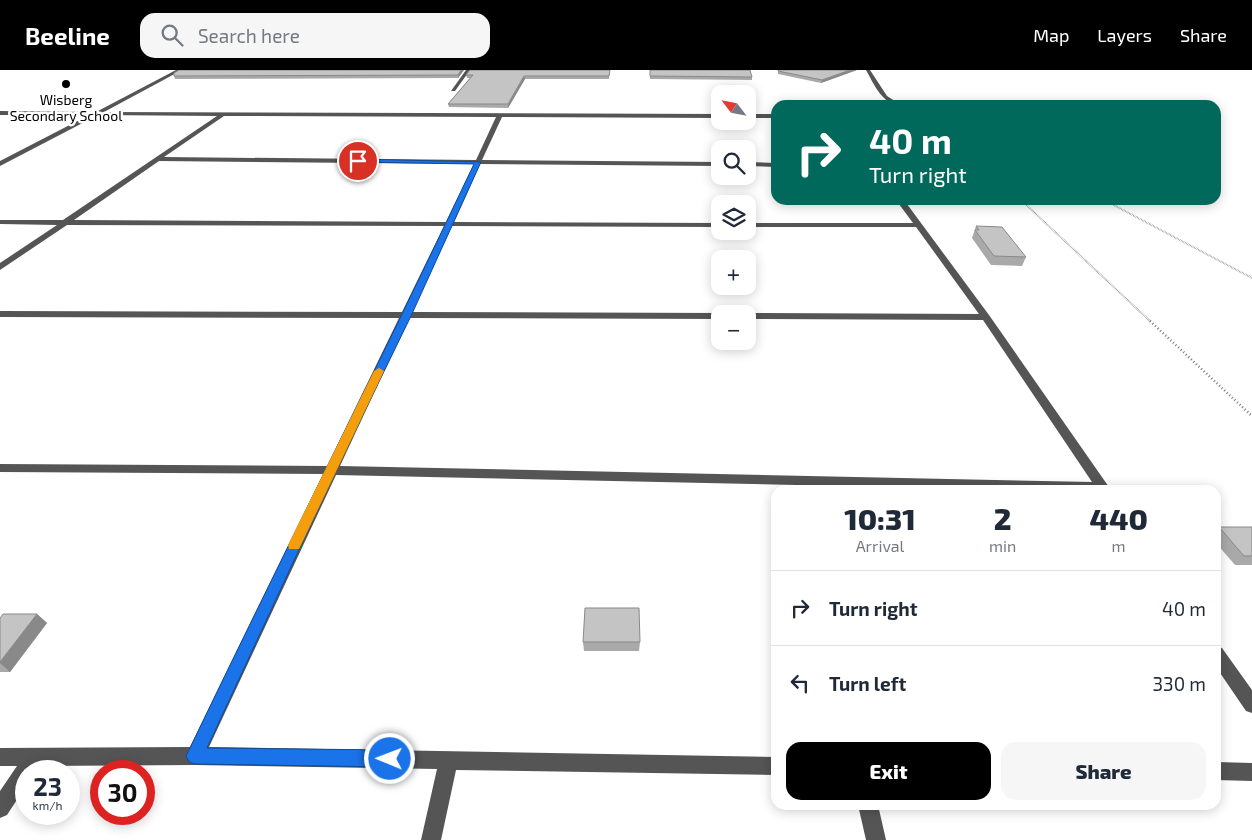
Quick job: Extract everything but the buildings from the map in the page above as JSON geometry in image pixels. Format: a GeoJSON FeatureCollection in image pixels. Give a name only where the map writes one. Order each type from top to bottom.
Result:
{"type":"FeatureCollection","features":[{"type":"Feature","properties":{"kind":"street"},"geometry":{"type":"LineString","coordinates":[[0,164],[101,113],[180,70]]}},
{"type":"Feature","properties":{"kind":"street"},"geometry":{"type":"LineString","coordinates":[[454,90],[468,70]]}},
{"type":"Feature","properties":{"kind":"street"},"geometry":{"type":"LineString","coordinates":[[868,70],[885,97],[890,100]]}},
{"type":"Feature","properties":{"kind":"street"},"geometry":{"type":"LineString","coordinates":[[0,113],[711,116]]}},
{"type":"Feature","properties":{"kind":"street"},"geometry":{"type":"LineString","coordinates":[[0,267],[223,114]]}},
{"type":"Feature","properties":{"kind":"street"},"geometry":{"type":"LineString","coordinates":[[195,756],[330,470],[407,316],[500,115]]}},
{"type":"Feature","properties":{"kind":"street"},"geometry":{"type":"LineString","coordinates":[[756,116],[771,116]]}},
{"type":"Feature","properties":{"kind":"street"},"geometry":{"type":"LineString","coordinates":[[159,159],[711,164]]}},
{"type":"Feature","properties":{"kind":"street"},"geometry":{"type":"LineString","coordinates":[[756,164],[771,165]]}},
{"type":"Feature","properties":{"kind":"street"},"geometry":{"type":"LineString","coordinates":[[904,205],[986,317],[1100,485]]}},
{"type":"Feature","properties":{"kind":"street"},"geometry":{"type":"LineString","coordinates":[[0,222],[711,225]]}},
{"type":"Feature","properties":{"kind":"street"},"geometry":{"type":"LineString","coordinates":[[756,225],[918,225]]}},
{"type":"Feature","properties":{"kind":"street"},"geometry":{"type":"LineString","coordinates":[[0,314],[711,316]]}},
{"type":"Feature","properties":{"kind":"street"},"geometry":{"type":"LineString","coordinates":[[756,316],[986,317]]}},
{"type":"Feature","properties":{"kind":"street"},"geometry":{"type":"LineString","coordinates":[[0,468],[330,470],[940,485]]}},
{"type":"Feature","properties":{"kind":"street"},"geometry":{"type":"LineString","coordinates":[[1221,660],[1252,705]]}},
{"type":"Feature","properties":{"kind":"street"},"geometry":{"type":"LineString","coordinates":[[0,757],[195,756],[771,766]]}},
{"type":"Feature","properties":{"kind":"street"},"geometry":{"type":"LineString","coordinates":[[0,808],[34,758]]}},
{"type":"Feature","properties":{"kind":"street"},"geometry":{"type":"LineString","coordinates":[[431,840],[449,760]]}},
{"type":"Feature","properties":{"kind":"street"},"geometry":{"type":"LineString","coordinates":[[1221,771],[1252,772]]}},
{"type":"Feature","properties":{"kind":"street"},"geometry":{"type":"LineString","coordinates":[[869,810],[876,840]]}},
{"type":"Feature","properties":{"kind":"path"},"geometry":{"type":"LineString","coordinates":[[1027,205],[1252,416]]}},
{"type":"Feature","properties":{"kind":"path"},"geometry":{"type":"LineString","coordinates":[[1113,205],[1252,278]]}},
{"type":"Feature","properties":{"kind":"slow traffic"},"geometry":{"type":"LineString","coordinates":[[294,545],[379,371]]}},
{"type":"Feature","properties":{"kind":"place","name":"Wisberg Secondary School"},"geometry":{"type":"Point","coordinates":[66,84]}},
{"type":"Feature","properties":{"kind":"route"},"geometry":{"type":"LineString","coordinates":[[358,161],[478,162],[407,316],[330,470],[195,756],[390,759]]}}]}
